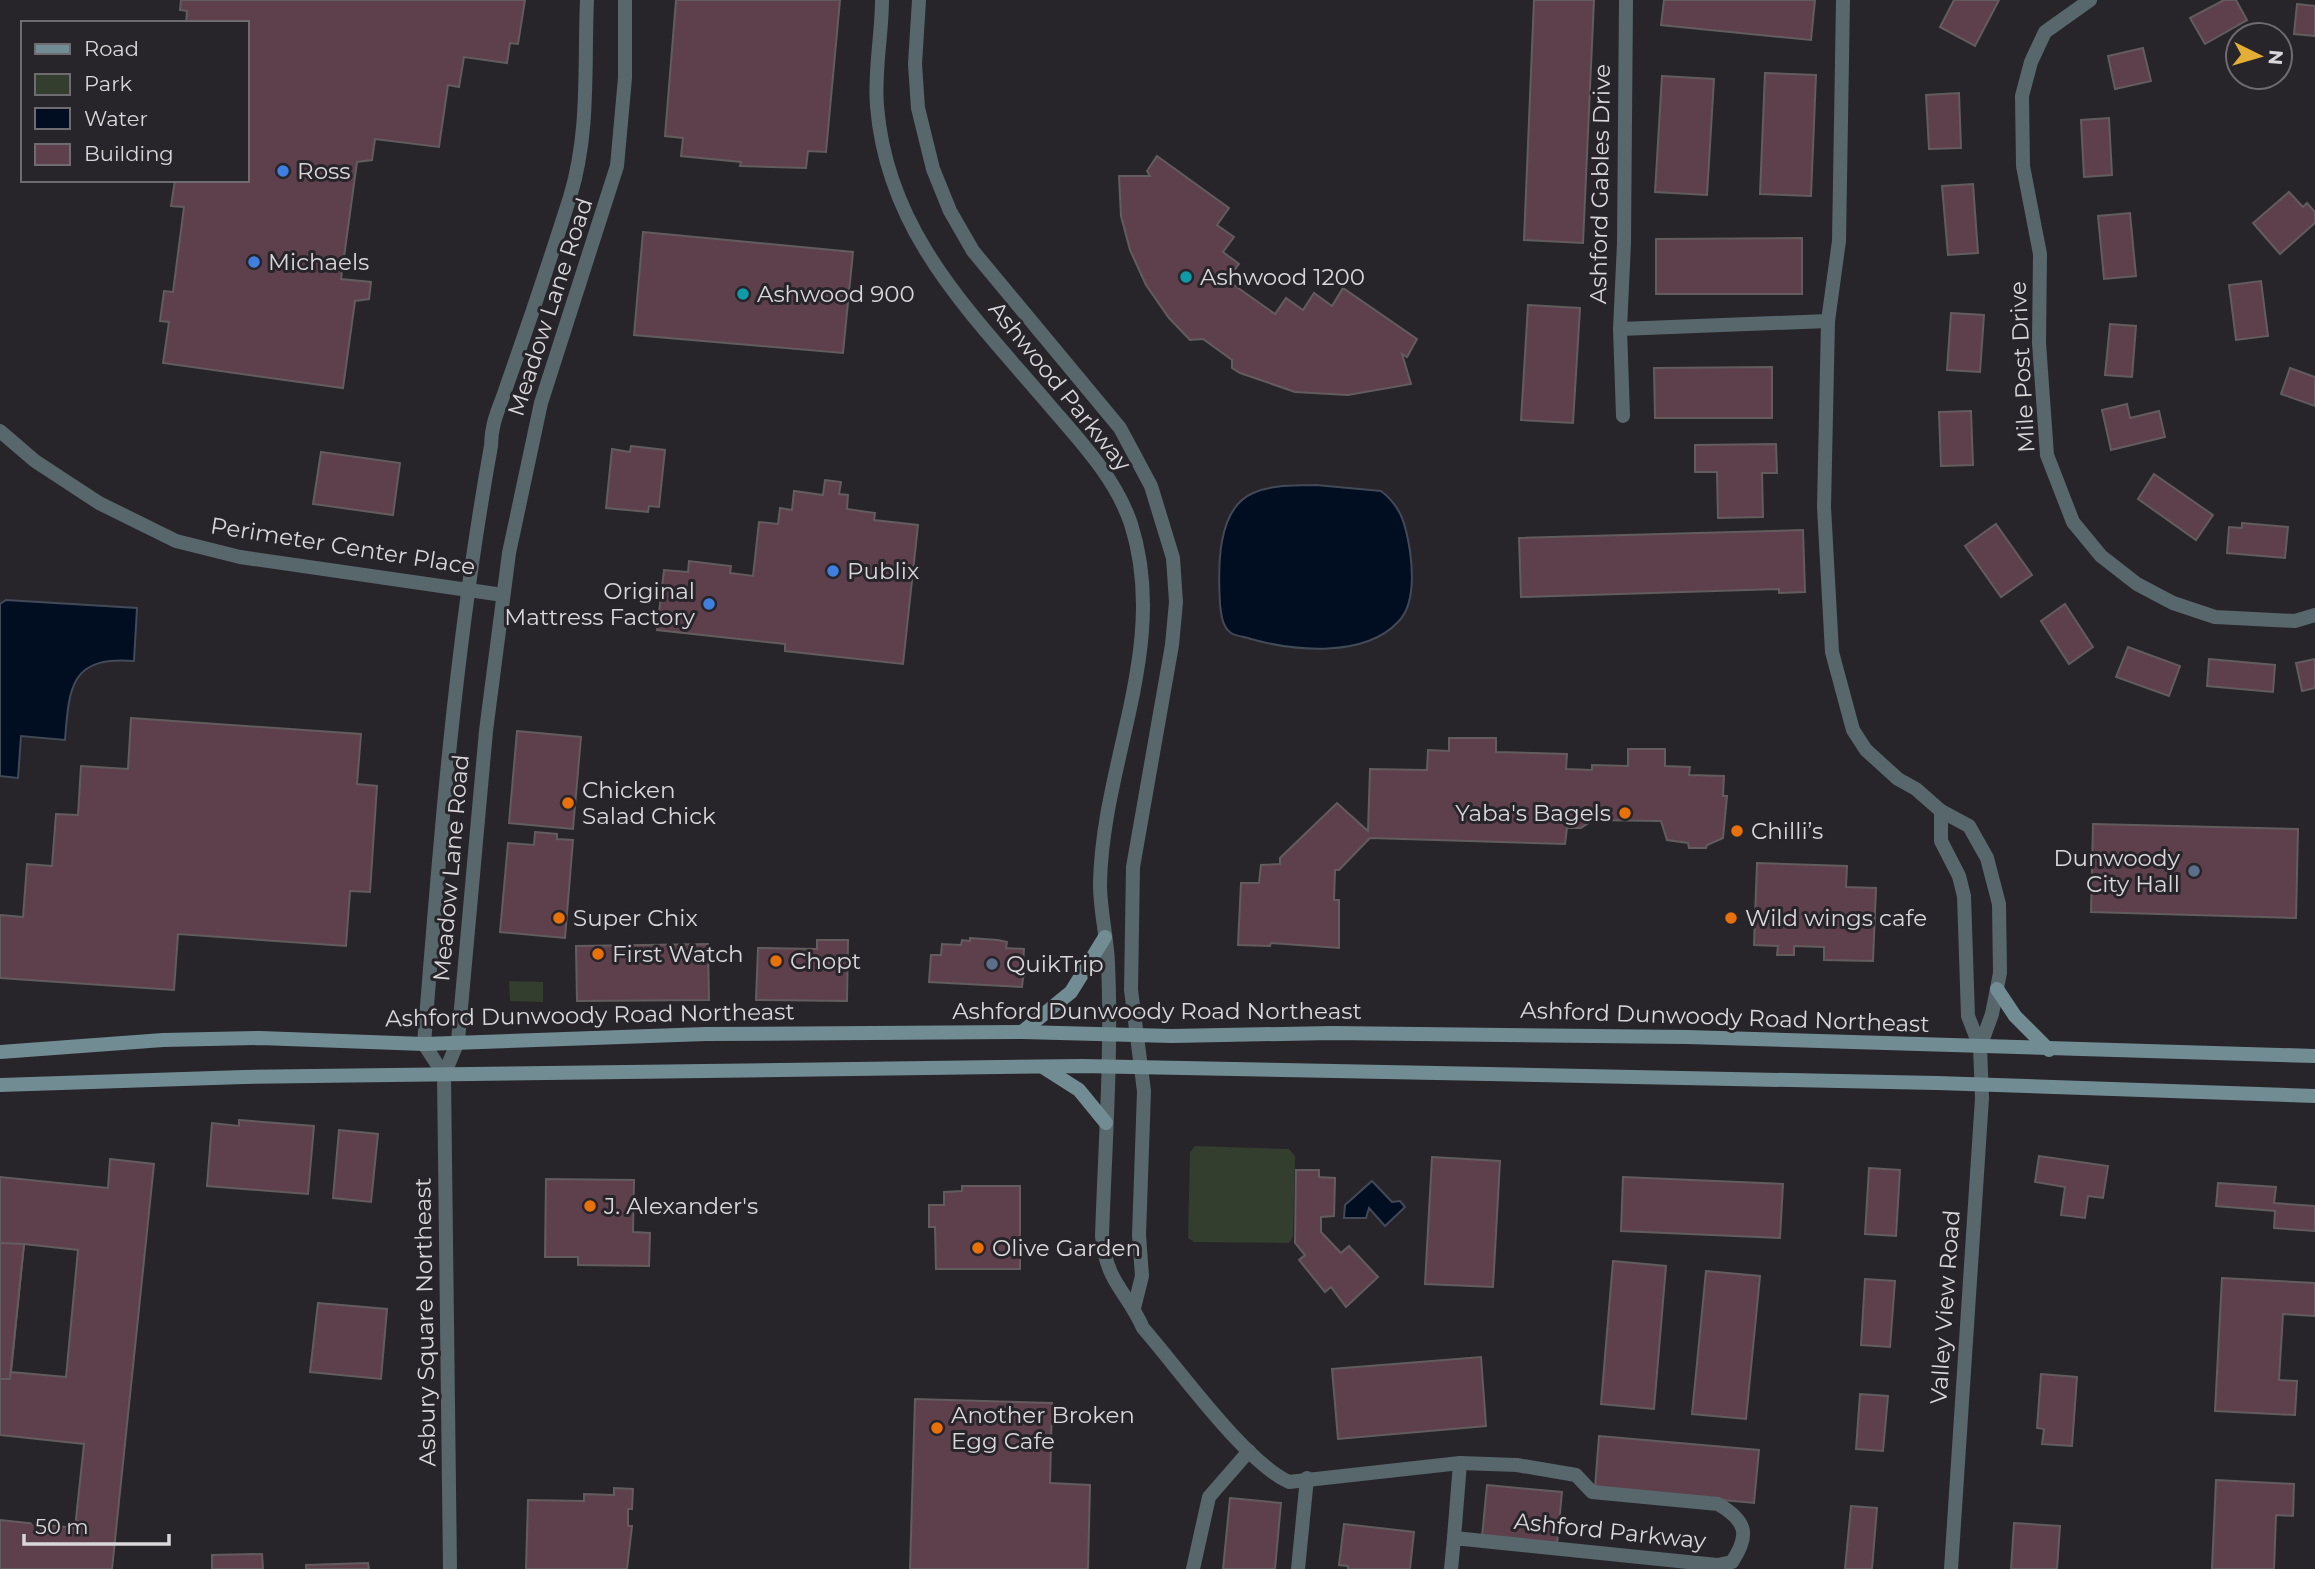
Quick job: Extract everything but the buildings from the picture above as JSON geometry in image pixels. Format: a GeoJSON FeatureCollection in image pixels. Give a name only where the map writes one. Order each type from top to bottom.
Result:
{"type":"FeatureCollection","features":[{"type":"Feature","properties":{"kind":"main road"},"geometry":{"type":"LineString","coordinates":[[1022,1032],[1071,992],[1105,937]]}},
{"type":"Feature","properties":{"kind":"main road"},"geometry":{"type":"LineString","coordinates":[[1997,989],[2015,1016],[2049,1050]]}},
{"type":"Feature","properties":{"kind":"main road","name":"Ashford Dunwoody Road Northeast"},"geometry":{"type":"LineString","coordinates":[[0,1052],[163,1040],[260,1038],[425,1044],[458,1041],[645,1039],[706,1034],[1022,1032],[1137,1035],[1606,1035],[2315,1056]]}},
{"type":"Feature","properties":{"kind":"main road"},"geometry":{"type":"LineString","coordinates":[[1041,1066],[1079,1090],[1106,1123]]}},
{"type":"Feature","properties":{"kind":"main road"},"geometry":{"type":"LineString","coordinates":[[0,1085],[1041,1066],[1981,1084],[2315,1096]]}},
{"type":"Feature","properties":{"kind":"street","name":"Meadow Lane Road"},"geometry":{"type":"LineString","coordinates":[[425,1044],[441,811],[467,589],[491,446],[491,423],[508,385],[570,197],[581,153],[587,85],[587,0]]}},
{"type":"Feature","properties":{"kind":"street","name":"Meadow Lane Road"},"geometry":{"type":"LineString","coordinates":[[444,1075],[458,1041],[479,800],[503,595],[541,403],[617,166],[625,78],[625,0]]}},
{"type":"Feature","properties":{"kind":"street","name":"Ashwood Parkway"},"geometry":{"type":"LineString","coordinates":[[882,0],[877,107],[895,185],[911,227],[938,272],[1101,467],[1120,497],[1132,526],[1144,582],[1145,616],[1139,669],[1104,842],[1100,885],[1105,937],[1107,1067]]}},
{"type":"Feature","properties":{"kind":"street","name":"Ashwood Parkway"},"geometry":{"type":"LineString","coordinates":[[919,0],[915,64],[918,108],[933,169],[950,211],[973,251],[1120,428],[1151,486],[1173,558],[1176,602],[1172,645],[1133,867],[1131,990],[1137,1035]]}},
{"type":"Feature","properties":{"kind":"street","name":"Ashford Gables Drive"},"geometry":{"type":"LineString","coordinates":[[1626,0],[1624,243],[1620,329],[1828,321]]}},
{"type":"Feature","properties":{"kind":"street"},"geometry":{"type":"LineString","coordinates":[[1843,0],[1839,241],[1828,321],[1824,507],[1832,652],[1853,730],[1866,750],[1880,766],[1916,789],[1941,811],[1969,826],[1987,858],[1994,880],[2001,935],[1997,989],[1980,1047]]}},
{"type":"Feature","properties":{"kind":"street","name":"Mile Post Drive"},"geometry":{"type":"LineString","coordinates":[[2090,0],[2045,32],[2031,62],[2022,96],[2023,166],[2040,254],[2039,343],[2047,455],[2073,522],[2101,556],[2137,584],[2173,603],[2215,617],[2295,621],[2315,615]]}},
{"type":"Feature","properties":{"kind":"street"},"geometry":{"type":"LineString","coordinates":[[1620,329],[1623,416]]}},
{"type":"Feature","properties":{"kind":"street","name":"Perimeter Center Place"},"geometry":{"type":"LineString","coordinates":[[0,431],[35,461],[99,503],[176,541],[240,556],[503,595]]}},
{"type":"Feature","properties":{"kind":"street"},"geometry":{"type":"LineString","coordinates":[[1941,811],[1941,841],[1959,876],[1964,896],[1968,1016],[1980,1047]]}},
{"type":"Feature","properties":{"kind":"street"},"geometry":{"type":"LineString","coordinates":[[1134,1308],[1142,1276],[1139,1235],[1144,1091],[1137,1035]]}},
{"type":"Feature","properties":{"kind":"street"},"geometry":{"type":"LineString","coordinates":[[425,1044],[444,1075]]}},
{"type":"Feature","properties":{"kind":"street","name":"Valley View Road"},"geometry":{"type":"LineString","coordinates":[[1951,1569],[1982,1112],[1980,1047]]}},
{"type":"Feature","properties":{"kind":"street","name":"Ashford Parkway"},"geometry":{"type":"LineString","coordinates":[[1107,1067],[1104,1258],[1119,1291],[1134,1308],[1143,1328],[1248,1451],[1273,1475],[1289,1482],[1460,1463],[1517,1465],[1576,1475],[1591,1492],[1718,1504],[1735,1514],[1743,1526],[1743,1544],[1732,1562],[1717,1565],[1454,1538]]}},
{"type":"Feature","properties":{"kind":"street","name":"Asbury Square Northeast"},"geometry":{"type":"LineString","coordinates":[[444,1075],[450,1569]]}},
{"type":"Feature","properties":{"kind":"street"},"geometry":{"type":"LineString","coordinates":[[1193,1569],[1209,1497],[1248,1451]]}},
{"type":"Feature","properties":{"kind":"street"},"geometry":{"type":"LineString","coordinates":[[1451,1569],[1460,1463]]}},
{"type":"Feature","properties":{"kind":"street"},"geometry":{"type":"LineString","coordinates":[[1298,1569],[1307,1478]]}},
{"type":"Feature","properties":{"kind":"green space"},"geometry":{"type":"Polygon","coordinates":[[[509,981],[543,982],[543,1002],[510,1001],[509,981]]]}},
{"type":"Feature","properties":{"kind":"green space"},"geometry":{"type":"Polygon","coordinates":[[[1195,1146],[1289,1149],[1295,1156],[1293,1237],[1289,1243],[1194,1242],[1188,1238],[1190,1152],[1195,1146]]]}},
{"type":"Feature","properties":{"kind":"water"},"geometry":{"type":"Polygon","coordinates":[[[1316,485],[1381,491],[1394,504],[1405,525],[1411,560],[1412,588],[1404,615],[1384,634],[1367,642],[1328,649],[1268,643],[1231,633],[1222,616],[1219,575],[1222,542],[1232,512],[1241,501],[1261,490],[1316,485]]]}},
{"type":"Feature","properties":{"kind":"water"},"geometry":{"type":"Polygon","coordinates":[[[6,600],[137,608],[134,661],[97,664],[77,678],[69,704],[65,740],[21,736],[18,778],[0,776],[0,604],[6,600]]]}},
{"type":"Feature","properties":{"kind":"water"},"geometry":{"type":"Polygon","coordinates":[[[1372,1181],[1392,1202],[1400,1201],[1405,1207],[1385,1226],[1369,1208],[1366,1218],[1344,1218],[1345,1205],[1372,1181]]]}},
{"type":"Feature","properties":{"kind":"place","name":"Ross"},"geometry":{"type":"Point","coordinates":[283,171]}},
{"type":"Feature","properties":{"kind":"place","name":"Michaels"},"geometry":{"type":"Point","coordinates":[254,262]}},
{"type":"Feature","properties":{"kind":"place","name":"Ashwood 1200"},"geometry":{"type":"Point","coordinates":[1186,277]}},
{"type":"Feature","properties":{"kind":"place","name":"Ashwood 900"},"geometry":{"type":"Point","coordinates":[743,294]}},
{"type":"Feature","properties":{"kind":"place","name":"Publix"},"geometry":{"type":"Point","coordinates":[833,571]}},
{"type":"Feature","properties":{"kind":"place","name":"Original Mattress Factory"},"geometry":{"type":"Point","coordinates":[709,604]}},
{"type":"Feature","properties":{"kind":"place","name":"Chicken Salad Chick"},"geometry":{"type":"Point","coordinates":[568,803]}},
{"type":"Feature","properties":{"kind":"place","name":"Yaba's Bagels"},"geometry":{"type":"Point","coordinates":[1625,813]}},
{"type":"Feature","properties":{"kind":"place","name":"Chilli’s"},"geometry":{"type":"Point","coordinates":[1737,831]}},
{"type":"Feature","properties":{"kind":"place","name":"Dunwoody City Hall"},"geometry":{"type":"Point","coordinates":[2194,871]}},
{"type":"Feature","properties":{"kind":"place","name":"Super Chix"},"geometry":{"type":"Point","coordinates":[559,918]}},
{"type":"Feature","properties":{"kind":"place","name":"Wild wings cafe"},"geometry":{"type":"Point","coordinates":[1731,918]}},
{"type":"Feature","properties":{"kind":"place","name":"First Watch"},"geometry":{"type":"Point","coordinates":[598,954]}},
{"type":"Feature","properties":{"kind":"place","name":"Chopt"},"geometry":{"type":"Point","coordinates":[776,961]}},
{"type":"Feature","properties":{"kind":"place","name":"QuikTrip"},"geometry":{"type":"Point","coordinates":[992,964]}},
{"type":"Feature","properties":{"kind":"place","name":"J. Alexander's"},"geometry":{"type":"Point","coordinates":[590,1206]}},
{"type":"Feature","properties":{"kind":"place","name":"Olive Garden"},"geometry":{"type":"Point","coordinates":[978,1248]}},
{"type":"Feature","properties":{"kind":"place","name":"Another Broken Egg Cafe"},"geometry":{"type":"Point","coordinates":[937,1428]}}]}
